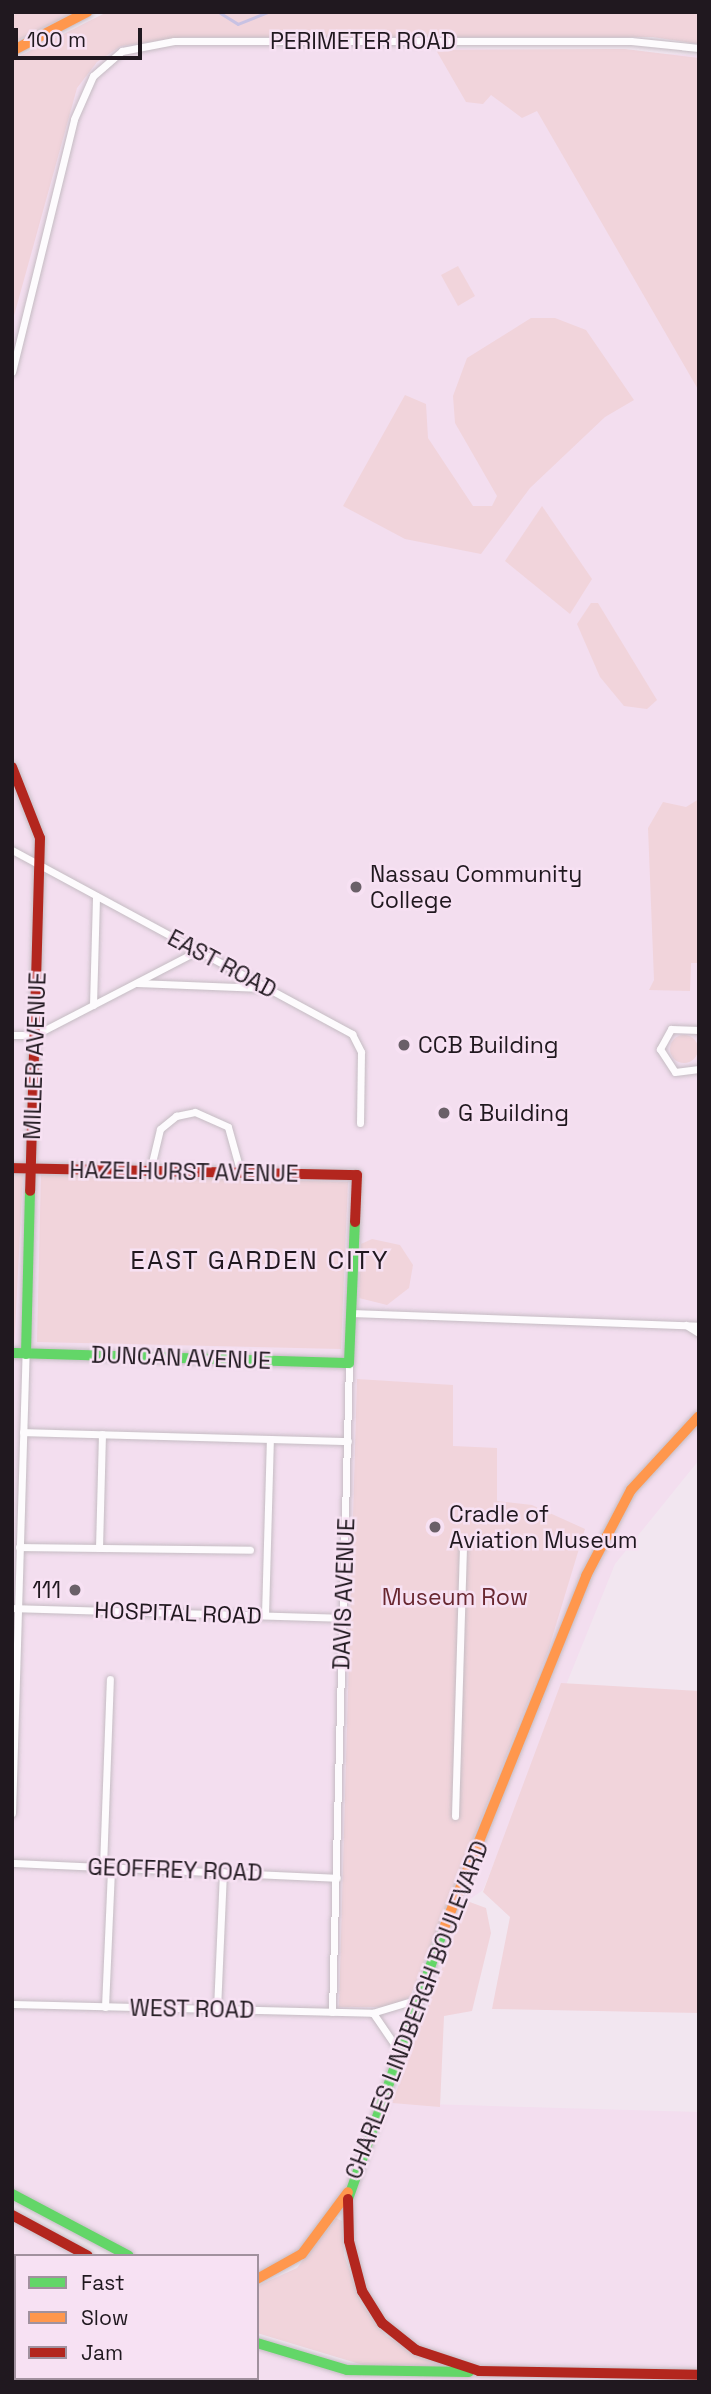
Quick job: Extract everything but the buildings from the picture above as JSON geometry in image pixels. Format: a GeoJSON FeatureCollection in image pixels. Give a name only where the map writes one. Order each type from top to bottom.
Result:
{"type":"FeatureCollection","features":[{"type":"Feature","properties":{"kind":"main road"},"geometry":{"type":"LineString","coordinates":[[12,51],[87,12]]}},
{"type":"Feature","properties":{"kind":"main road","name":"MILLER AVENUE"},"geometry":{"type":"LineString","coordinates":[[12,767],[35,817],[40,866],[26,1354]]}},
{"type":"Feature","properties":{"kind":"main road","name":"HAZELHURST AVENUE"},"geometry":{"type":"LineString","coordinates":[[12,1168],[357,1175]]}},
{"type":"Feature","properties":{"kind":"main road","name":"DAVIS AVENUE"},"geometry":{"type":"LineString","coordinates":[[349,1363],[357,1175]]}},
{"type":"Feature","properties":{"kind":"main road","name":"DUNCAN AVENUE"},"geometry":{"type":"LineString","coordinates":[[12,1353],[349,1363]]}},
{"type":"Feature","properties":{"kind":"main road","name":"CHARLES LINDBERGH BOULEVARD"},"geometry":{"type":"LineString","coordinates":[[699,1416],[645,1472],[609,1526],[397,2048],[348,2192],[353,2266],[382,2323],[416,2350],[479,2371],[699,2375]]}},
{"type":"Feature","properties":{"kind":"main road"},"geometry":{"type":"LineString","coordinates":[[259,2278],[302,2254],[348,2192]]}},
{"type":"Feature","properties":{"kind":"main road"},"geometry":{"type":"LineString","coordinates":[[12,2193],[125,2254]]}},
{"type":"Feature","properties":{"kind":"main road"},"geometry":{"type":"LineString","coordinates":[[12,2215],[85,2254]]}},
{"type":"Feature","properties":{"kind":"main road"},"geometry":{"type":"LineString","coordinates":[[259,2344],[347,2370],[479,2371]]}},
{"type":"Feature","properties":{"kind":"street","name":"PERIMETER ROAD"},"geometry":{"type":"LineString","coordinates":[[12,372],[81,98],[93,76],[122,51],[174,41],[631,41],[699,48]]}},
{"type":"Feature","properties":{"kind":"street","name":"EAST ROAD"},"geometry":{"type":"LineString","coordinates":[[12,850],[358,1040],[359,1123]]}},
{"type":"Feature","properties":{"kind":"street"},"geometry":{"type":"LineString","coordinates":[[93,1005],[96,896]]}},
{"type":"Feature","properties":{"kind":"street"},"geometry":{"type":"LineString","coordinates":[[12,1035],[35,1035],[198,951]]}},
{"type":"Feature","properties":{"kind":"street"},"geometry":{"type":"LineString","coordinates":[[137,983],[265,988]]}},
{"type":"Feature","properties":{"kind":"street"},"geometry":{"type":"LineString","coordinates":[[698,1069],[675,1072],[660,1049],[671,1029],[699,1030]]}},
{"type":"Feature","properties":{"kind":"street"},"geometry":{"type":"LineString","coordinates":[[150,1171],[160,1129],[176,1116],[195,1112],[228,1127],[241,1174]]}},
{"type":"Feature","properties":{"kind":"street"},"geometry":{"type":"LineString","coordinates":[[351,1313],[521,1316],[699,1326]]}},
{"type":"Feature","properties":{"kind":"street"},"geometry":{"type":"LineString","coordinates":[[683,1323],[699,1333]]}},
{"type":"Feature","properties":{"kind":"street","name":"MILLER AVENUE"},"geometry":{"type":"LineString","coordinates":[[12,1813],[14,1608],[19,1547],[26,1354]]}},
{"type":"Feature","properties":{"kind":"street","name":"DAVIS AVENUE"},"geometry":{"type":"LineString","coordinates":[[332,2012],[349,1363]]}},
{"type":"Feature","properties":{"kind":"street"},"geometry":{"type":"LineString","coordinates":[[23,1432],[348,1441]]}},
{"type":"Feature","properties":{"kind":"street"},"geometry":{"type":"LineString","coordinates":[[99,1548],[102,1434]]}},
{"type":"Feature","properties":{"kind":"street"},"geometry":{"type":"LineString","coordinates":[[265,1615],[270,1439]]}},
{"type":"Feature","properties":{"kind":"street"},"geometry":{"type":"LineString","coordinates":[[455,1816],[463,1541]]}},
{"type":"Feature","properties":{"kind":"street"},"geometry":{"type":"LineString","coordinates":[[19,1547],[250,1550]]}},
{"type":"Feature","properties":{"kind":"street","name":"HOSPITAL ROAD"},"geometry":{"type":"LineString","coordinates":[[14,1608],[344,1618]]}},
{"type":"Feature","properties":{"kind":"street"},"geometry":{"type":"LineString","coordinates":[[105,2007],[110,1679]]}},
{"type":"Feature","properties":{"kind":"street","name":"GEOFFREY ROAD"},"geometry":{"type":"LineString","coordinates":[[12,1863],[337,1878]]}},
{"type":"Feature","properties":{"kind":"street"},"geometry":{"type":"LineString","coordinates":[[217,2009],[223,1872]]}},
{"type":"Feature","properties":{"kind":"street","name":"WEST ROAD"},"geometry":{"type":"LineString","coordinates":[[12,2004],[372,2013],[416,2000]]}},
{"type":"Feature","properties":{"kind":"street"},"geometry":{"type":"LineString","coordinates":[[372,2013],[387,2025],[397,2048]]}},
{"type":"Feature","properties":{"kind":"shaded area","name":"Nassau Community College"},"geometry":{"type":"Polygon","coordinates":[[[88,37],[699,55],[699,1460],[615,1564],[483,1890],[466,1902],[393,2103],[699,2112],[699,2382],[12,2382],[12,2214],[86,2254],[14,2254],[14,2380],[259,2380],[259,2341],[332,2364],[390,2373],[477,2372],[400,2342],[354,2273],[347,2197],[308,2251],[259,2279],[259,2254],[122,2254],[12,2192],[12,314],[88,37]]]}},
{"type":"Feature","properties":{"kind":"green space"},"geometry":{"type":"Polygon","coordinates":[[[19,12],[75,12],[12,43],[12,16],[19,12]]]}},
{"type":"Feature","properties":{"kind":"green space"},"geometry":{"type":"Polygon","coordinates":[[[107,12],[699,12],[699,44],[652,37],[183,37],[121,46],[97,62],[77,88],[12,323],[12,60],[107,12]]]}},
{"type":"Feature","properties":{"kind":"green space"},"geometry":{"type":"Polygon","coordinates":[[[625,49],[699,58],[699,391],[537,111],[522,118],[491,95],[483,104],[466,102],[436,50],[625,49]]]}},
{"type":"Feature","properties":{"kind":"green space"},"geometry":{"type":"Polygon","coordinates":[[[458,266],[475,296],[458,306],[441,275],[458,266]]]}},
{"type":"Feature","properties":{"kind":"green space"},"geometry":{"type":"Polygon","coordinates":[[[531,318],[555,318],[586,330],[634,400],[605,417],[530,488],[481,554],[405,539],[343,506],[405,395],[426,404],[428,438],[473,506],[492,506],[497,496],[455,423],[453,396],[467,358],[531,318]]]}},
{"type":"Feature","properties":{"kind":"green space"},"geometry":{"type":"Polygon","coordinates":[[[542,506],[592,579],[570,614],[505,561],[542,506]]]}},
{"type":"Feature","properties":{"kind":"green space"},"geometry":{"type":"Polygon","coordinates":[[[591,603],[598,603],[657,700],[647,709],[624,706],[600,677],[577,624],[591,603]]]}},
{"type":"Feature","properties":{"kind":"green space"},"geometry":{"type":"Polygon","coordinates":[[[699,799],[699,963],[691,963],[690,991],[649,990],[654,980],[648,828],[663,802],[686,807],[699,799]]]}},
{"type":"Feature","properties":{"kind":"green space"},"geometry":{"type":"Polygon","coordinates":[[[684,1035],[694,1039],[698,1049],[694,1059],[684,1063],[674,1059],[670,1049],[674,1039],[684,1035]]]}},
{"type":"Feature","properties":{"kind":"green space"},"geometry":{"type":"Polygon","coordinates":[[[12,1174],[23,1174],[14,1349],[12,1349],[12,1174]]]}},
{"type":"Feature","properties":{"kind":"green space"},"geometry":{"type":"Polygon","coordinates":[[[41,1174],[348,1182],[341,1349],[37,1342],[41,1174]]]}},
{"type":"Feature","properties":{"kind":"green space"},"geometry":{"type":"Polygon","coordinates":[[[372,1239],[400,1245],[413,1265],[409,1288],[387,1305],[359,1298],[361,1244],[372,1239]]]}},
{"type":"Feature","properties":{"kind":"green space","name":"Museum Row"},"geometry":{"type":"Polygon","coordinates":[[[357,1379],[453,1385],[453,1446],[497,1448],[497,1501],[532,1505],[585,1529],[548,1651],[410,1997],[391,2007],[339,2007],[357,1379]]]}},
{"type":"Feature","properties":{"kind":"green space"},"geometry":{"type":"Polygon","coordinates":[[[561,1683],[699,1691],[699,2013],[492,2009],[510,1917],[483,1892],[561,1683]]]}},
{"type":"Feature","properties":{"kind":"green space"},"geometry":{"type":"Polygon","coordinates":[[[467,1901],[486,1908],[491,1933],[472,2011],[444,2016],[440,2107],[392,2103],[467,1901]]]}},
{"type":"Feature","properties":{"kind":"green space"},"geometry":{"type":"Polygon","coordinates":[[[336,2218],[342,2221],[344,2255],[361,2303],[386,2336],[452,2370],[363,2365],[259,2334],[259,2285],[297,2268],[336,2218]]]}},
{"type":"Feature","properties":{"kind":"waterway"},"geometry":{"type":"LineString","coordinates":[[219,12],[238,24],[268,12]]}},
{"type":"Feature","properties":{"kind":"traffic: fast"},"geometry":{"type":"LineString","coordinates":[[26,1354],[30,1191]]}},
{"type":"Feature","properties":{"kind":"traffic: fast"},"geometry":{"type":"LineString","coordinates":[[12,1353],[349,1363],[355,1222]]}},
{"type":"Feature","properties":{"kind":"traffic: fast"},"geometry":{"type":"LineString","coordinates":[[348,2199],[444,1928]]}},
{"type":"Feature","properties":{"kind":"traffic: fast"},"geometry":{"type":"LineString","coordinates":[[12,2194],[125,2254]]}},
{"type":"Feature","properties":{"kind":"traffic: fast"},"geometry":{"type":"LineString","coordinates":[[259,2344],[347,2370],[469,2372]]}},
{"type":"Feature","properties":{"kind":"traffic: slow"},"geometry":{"type":"LineString","coordinates":[[12,51],[87,12]]}},
{"type":"Feature","properties":{"kind":"traffic: slow"},"geometry":{"type":"LineString","coordinates":[[444,1928],[586,1576],[631,1490],[699,1416]]}},
{"type":"Feature","properties":{"kind":"traffic: slow"},"geometry":{"type":"LineString","coordinates":[[259,2278],[302,2254],[348,2192]]}},
{"type":"Feature","properties":{"kind":"traffic: jam"},"geometry":{"type":"LineString","coordinates":[[12,767],[40,838],[30,1191]]}},
{"type":"Feature","properties":{"kind":"traffic: jam"},"geometry":{"type":"LineString","coordinates":[[12,1168],[357,1175],[355,1222]]}},
{"type":"Feature","properties":{"kind":"traffic: jam"},"geometry":{"type":"LineString","coordinates":[[348,2199],[349,2241],[362,2291],[382,2323],[416,2350],[479,2371],[699,2375]]}},
{"type":"Feature","properties":{"kind":"traffic: jam"},"geometry":{"type":"LineString","coordinates":[[12,2215],[84,2254]]}},
{"type":"Feature","properties":{"kind":"place","name":"Nassau Community College"},"geometry":{"type":"Point","coordinates":[356,887]}},
{"type":"Feature","properties":{"kind":"place","name":"CCB Building"},"geometry":{"type":"Point","coordinates":[404,1045]}},
{"type":"Feature","properties":{"kind":"place","name":"G Building"},"geometry":{"type":"Point","coordinates":[444,1113]}},
{"type":"Feature","properties":{"kind":"place","name":"Cradle of Aviation Museum"},"geometry":{"type":"Point","coordinates":[435,1527]}},
{"type":"Feature","properties":{"kind":"place","name":"111"},"geometry":{"type":"Point","coordinates":[75,1590]}},
{"type":"Feature","properties":{"kind":"district","name":"EAST GARDEN CITY"},"geometry":{"type":"Point","coordinates":[260,1261]}}]}
